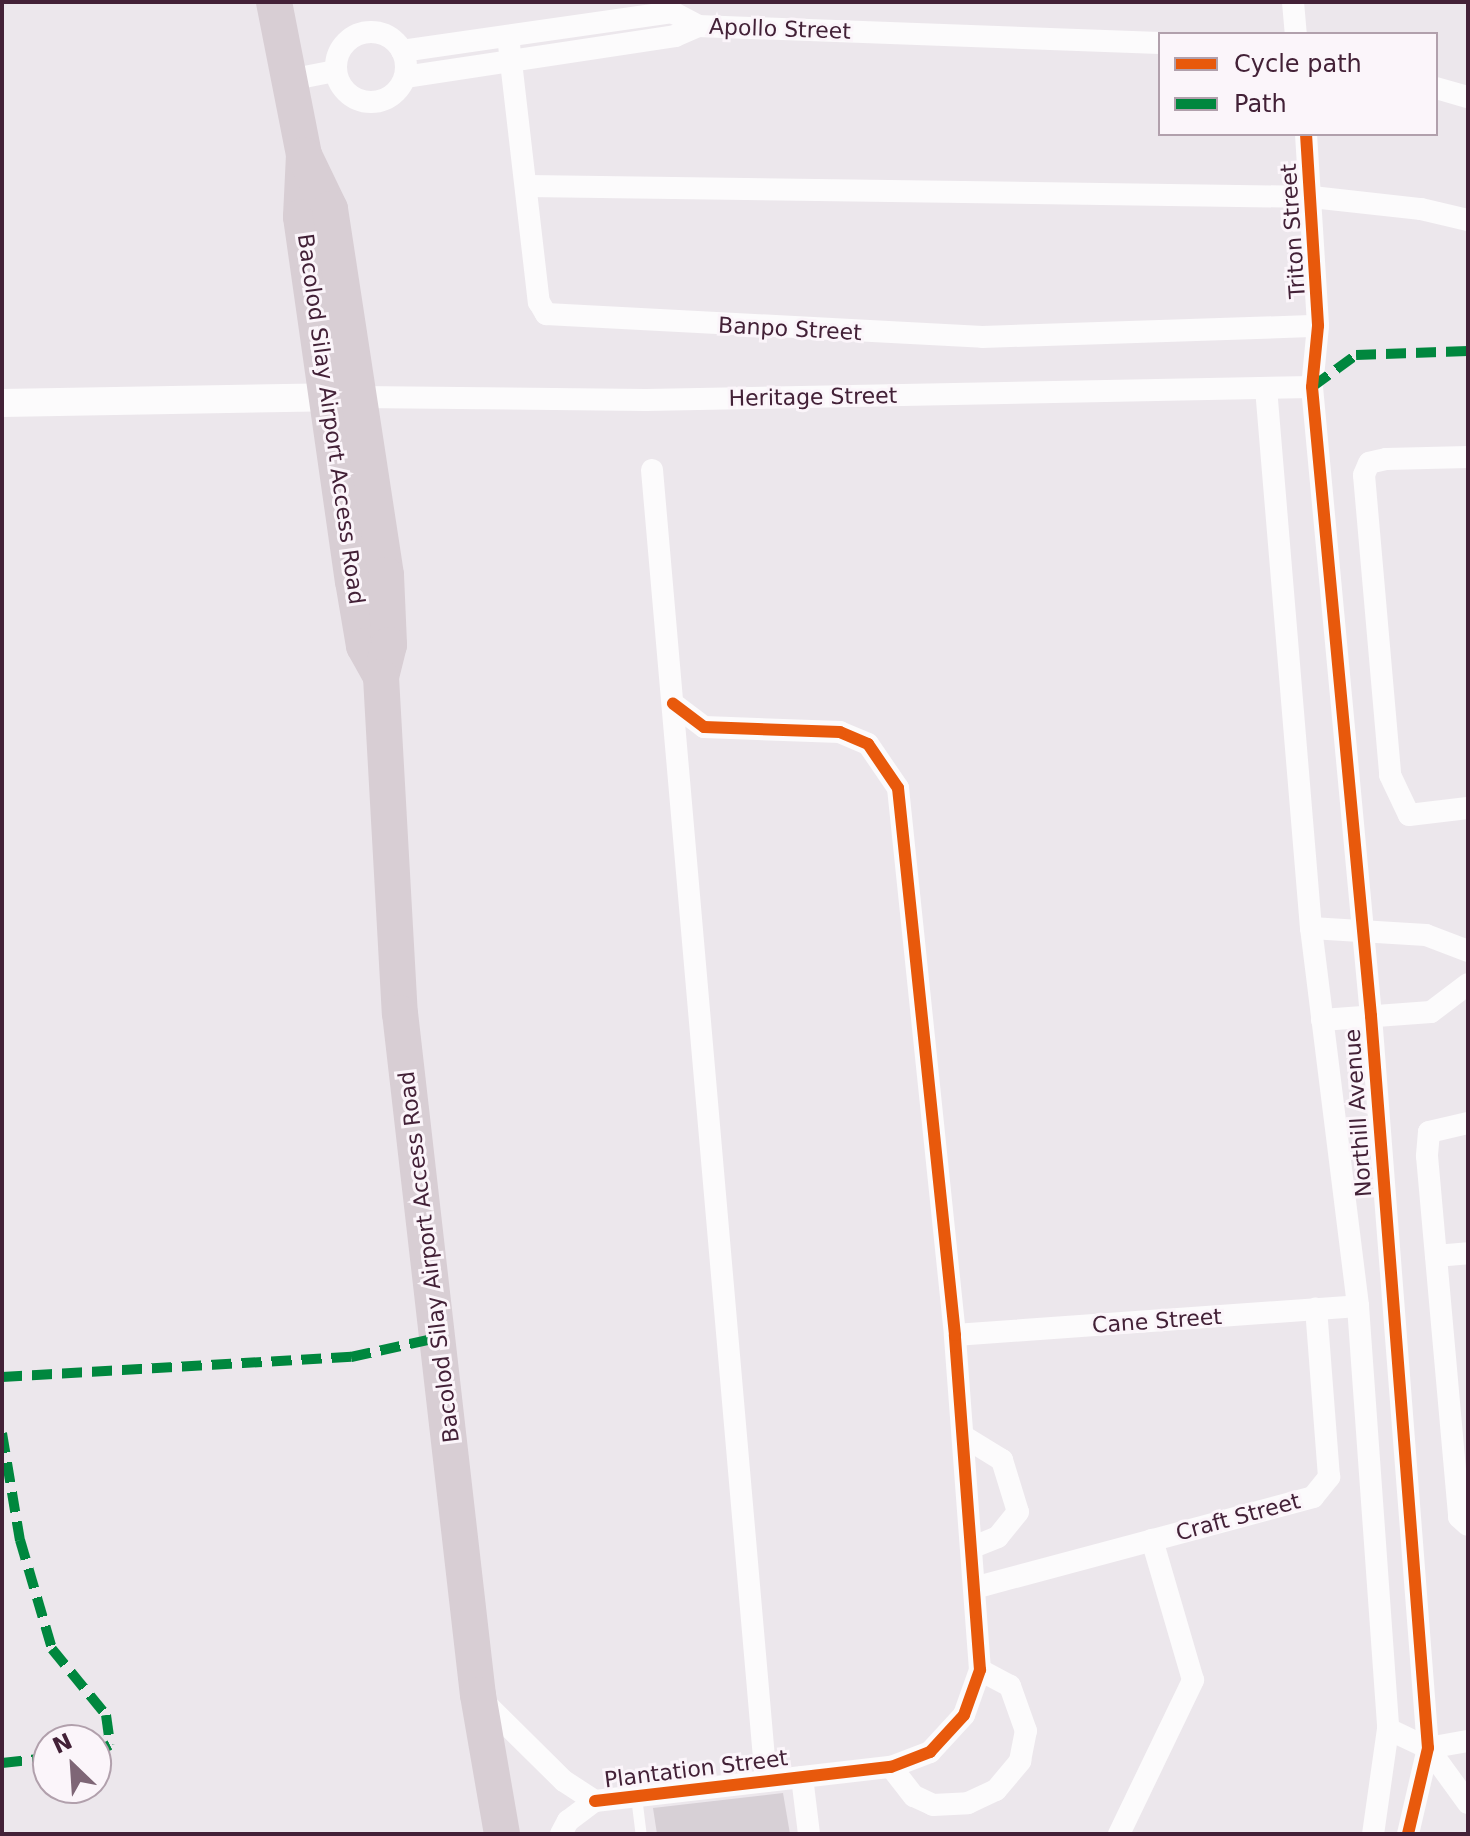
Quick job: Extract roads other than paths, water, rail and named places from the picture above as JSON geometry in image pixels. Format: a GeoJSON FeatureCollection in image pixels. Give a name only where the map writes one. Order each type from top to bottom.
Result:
{"type":"FeatureCollection","features":[{"type":"Feature","properties":{"kind":"main road","name":"Bacolod Silay Airport Access Road"},"geometry":{"type":"LineString","coordinates":[[274,2],[304,155],[301,217],[386,575],[389,645],[381,677],[400,1013],[478,1695],[503,1833]]}},
{"type":"Feature","properties":{"kind":"street"},"geometry":{"type":"LineString","coordinates":[[1293,2],[1296,32]]}},
{"type":"Feature","properties":{"kind":"street"},"geometry":{"type":"LineString","coordinates":[[402,51],[672,7],[698,26]]}},
{"type":"Feature","properties":{"kind":"street"},"geometry":{"type":"LineString","coordinates":[[672,7],[675,36]]}},
{"type":"Feature","properties":{"kind":"street","name":"Apollo Street"},"geometry":{"type":"LineString","coordinates":[[405,77],[675,36],[698,26],[1158,43]]}},
{"type":"Feature","properties":{"kind":"street"},"geometry":{"type":"LineString","coordinates":[[381,34],[402,51],[405,77],[388,98],[361,101],[348,95],[335,71],[337,58],[354,36],[381,34]]}},
{"type":"Feature","properties":{"kind":"street","name":"Banpo Street"},"geometry":{"type":"LineString","coordinates":[[508,36],[528,186],[539,302],[546,314],[559,318],[982,337],[1318,326]]}},
{"type":"Feature","properties":{"kind":"street"},"geometry":{"type":"LineString","coordinates":[[289,80],[335,71]]}},
{"type":"Feature","properties":{"kind":"street"},"geometry":{"type":"LineString","coordinates":[[1438,89],[1468,97]]}},
{"type":"Feature","properties":{"kind":"street","name":"Triton Street"},"geometry":{"type":"LineString","coordinates":[[1306,136],[1318,326],[1312,387]]}},
{"type":"Feature","properties":{"kind":"street"},"geometry":{"type":"LineString","coordinates":[[528,186],[1312,197],[1421,209],[1468,220]]}},
{"type":"Feature","properties":{"kind":"street","name":"Heritage Street"},"geometry":{"type":"LineString","coordinates":[[342,397],[646,400],[1312,387]]}},
{"type":"Feature","properties":{"kind":"street","name":"Northill Avenue"},"geometry":{"type":"LineString","coordinates":[[1312,387],[1371,1016],[1428,1748],[1408,1834]]}},
{"type":"Feature","properties":{"kind":"street","name":"Northill Avenue"},"geometry":{"type":"LineString","coordinates":[[1266,388],[1311,928],[1358,1306],[1388,1729],[1373,1834]]}},
{"type":"Feature","properties":{"kind":"street"},"geometry":{"type":"LineString","coordinates":[[2,403],[342,397]]}},
{"type":"Feature","properties":{"kind":"street"},"geometry":{"type":"LineString","coordinates":[[1468,457],[1386,459],[1369,463],[1364,475],[1390,775],[1409,815],[1468,808]]}},
{"type":"Feature","properties":{"kind":"street"},"geometry":{"type":"LineString","coordinates":[[652,470],[766,1781]]}},
{"type":"Feature","properties":{"kind":"street"},"geometry":{"type":"LineString","coordinates":[[673,704],[704,727],[840,732],[868,744],[898,788],[955,1335],[980,1670],[1010,1686],[1026,1731],[1020,1761],[996,1790],[968,1803],[933,1805],[914,1796],[891,1767]]}},
{"type":"Feature","properties":{"kind":"street"},"geometry":{"type":"LineString","coordinates":[[1311,928],[1426,935],[1464,952],[1466,985],[1431,1012],[1322,1020]]}},
{"type":"Feature","properties":{"kind":"street"},"geometry":{"type":"LineString","coordinates":[[1468,1123],[1429,1132],[1436,1256],[1458,1394],[1459,1517],[1468,1525]]}},
{"type":"Feature","properties":{"kind":"street"},"geometry":{"type":"LineString","coordinates":[[1436,1256],[1468,1253]]}},
{"type":"Feature","properties":{"kind":"street","name":"Cane Street"},"geometry":{"type":"LineString","coordinates":[[955,1335],[1358,1306]]}},
{"type":"Feature","properties":{"kind":"street","name":"Craft Street"},"geometry":{"type":"LineString","coordinates":[[974,1588],[1313,1497],[1324,1488],[1329,1477],[1316,1309]]}},
{"type":"Feature","properties":{"kind":"street"},"geometry":{"type":"LineString","coordinates":[[963,1436],[1002,1460],[1018,1512],[998,1537],[971,1548]]}},
{"type":"Feature","properties":{"kind":"street"},"geometry":{"type":"LineString","coordinates":[[1119,1834],[1193,1680],[1152,1540]]}},
{"type":"Feature","properties":{"kind":"street","name":"Plantation Street"},"geometry":{"type":"LineString","coordinates":[[595,1801],[891,1767],[930,1752],[964,1715],[980,1670]]}},
{"type":"Feature","properties":{"kind":"street"},"geometry":{"type":"LineString","coordinates":[[478,1695],[564,1781],[595,1801],[568,1821],[561,1834]]}},
{"type":"Feature","properties":{"kind":"street"},"geometry":{"type":"LineString","coordinates":[[1388,1729],[1428,1748],[1468,1803]]}},
{"type":"Feature","properties":{"kind":"street"},"geometry":{"type":"LineString","coordinates":[[1428,1748],[1468,1741]]}},
{"type":"Feature","properties":{"kind":"street"},"geometry":{"type":"LineString","coordinates":[[802,1777],[809,1834]]}},
{"type":"Feature","properties":{"kind":"lane"},"geometry":{"type":"LineString","coordinates":[[636,1796],[641,1834]]}}]}
